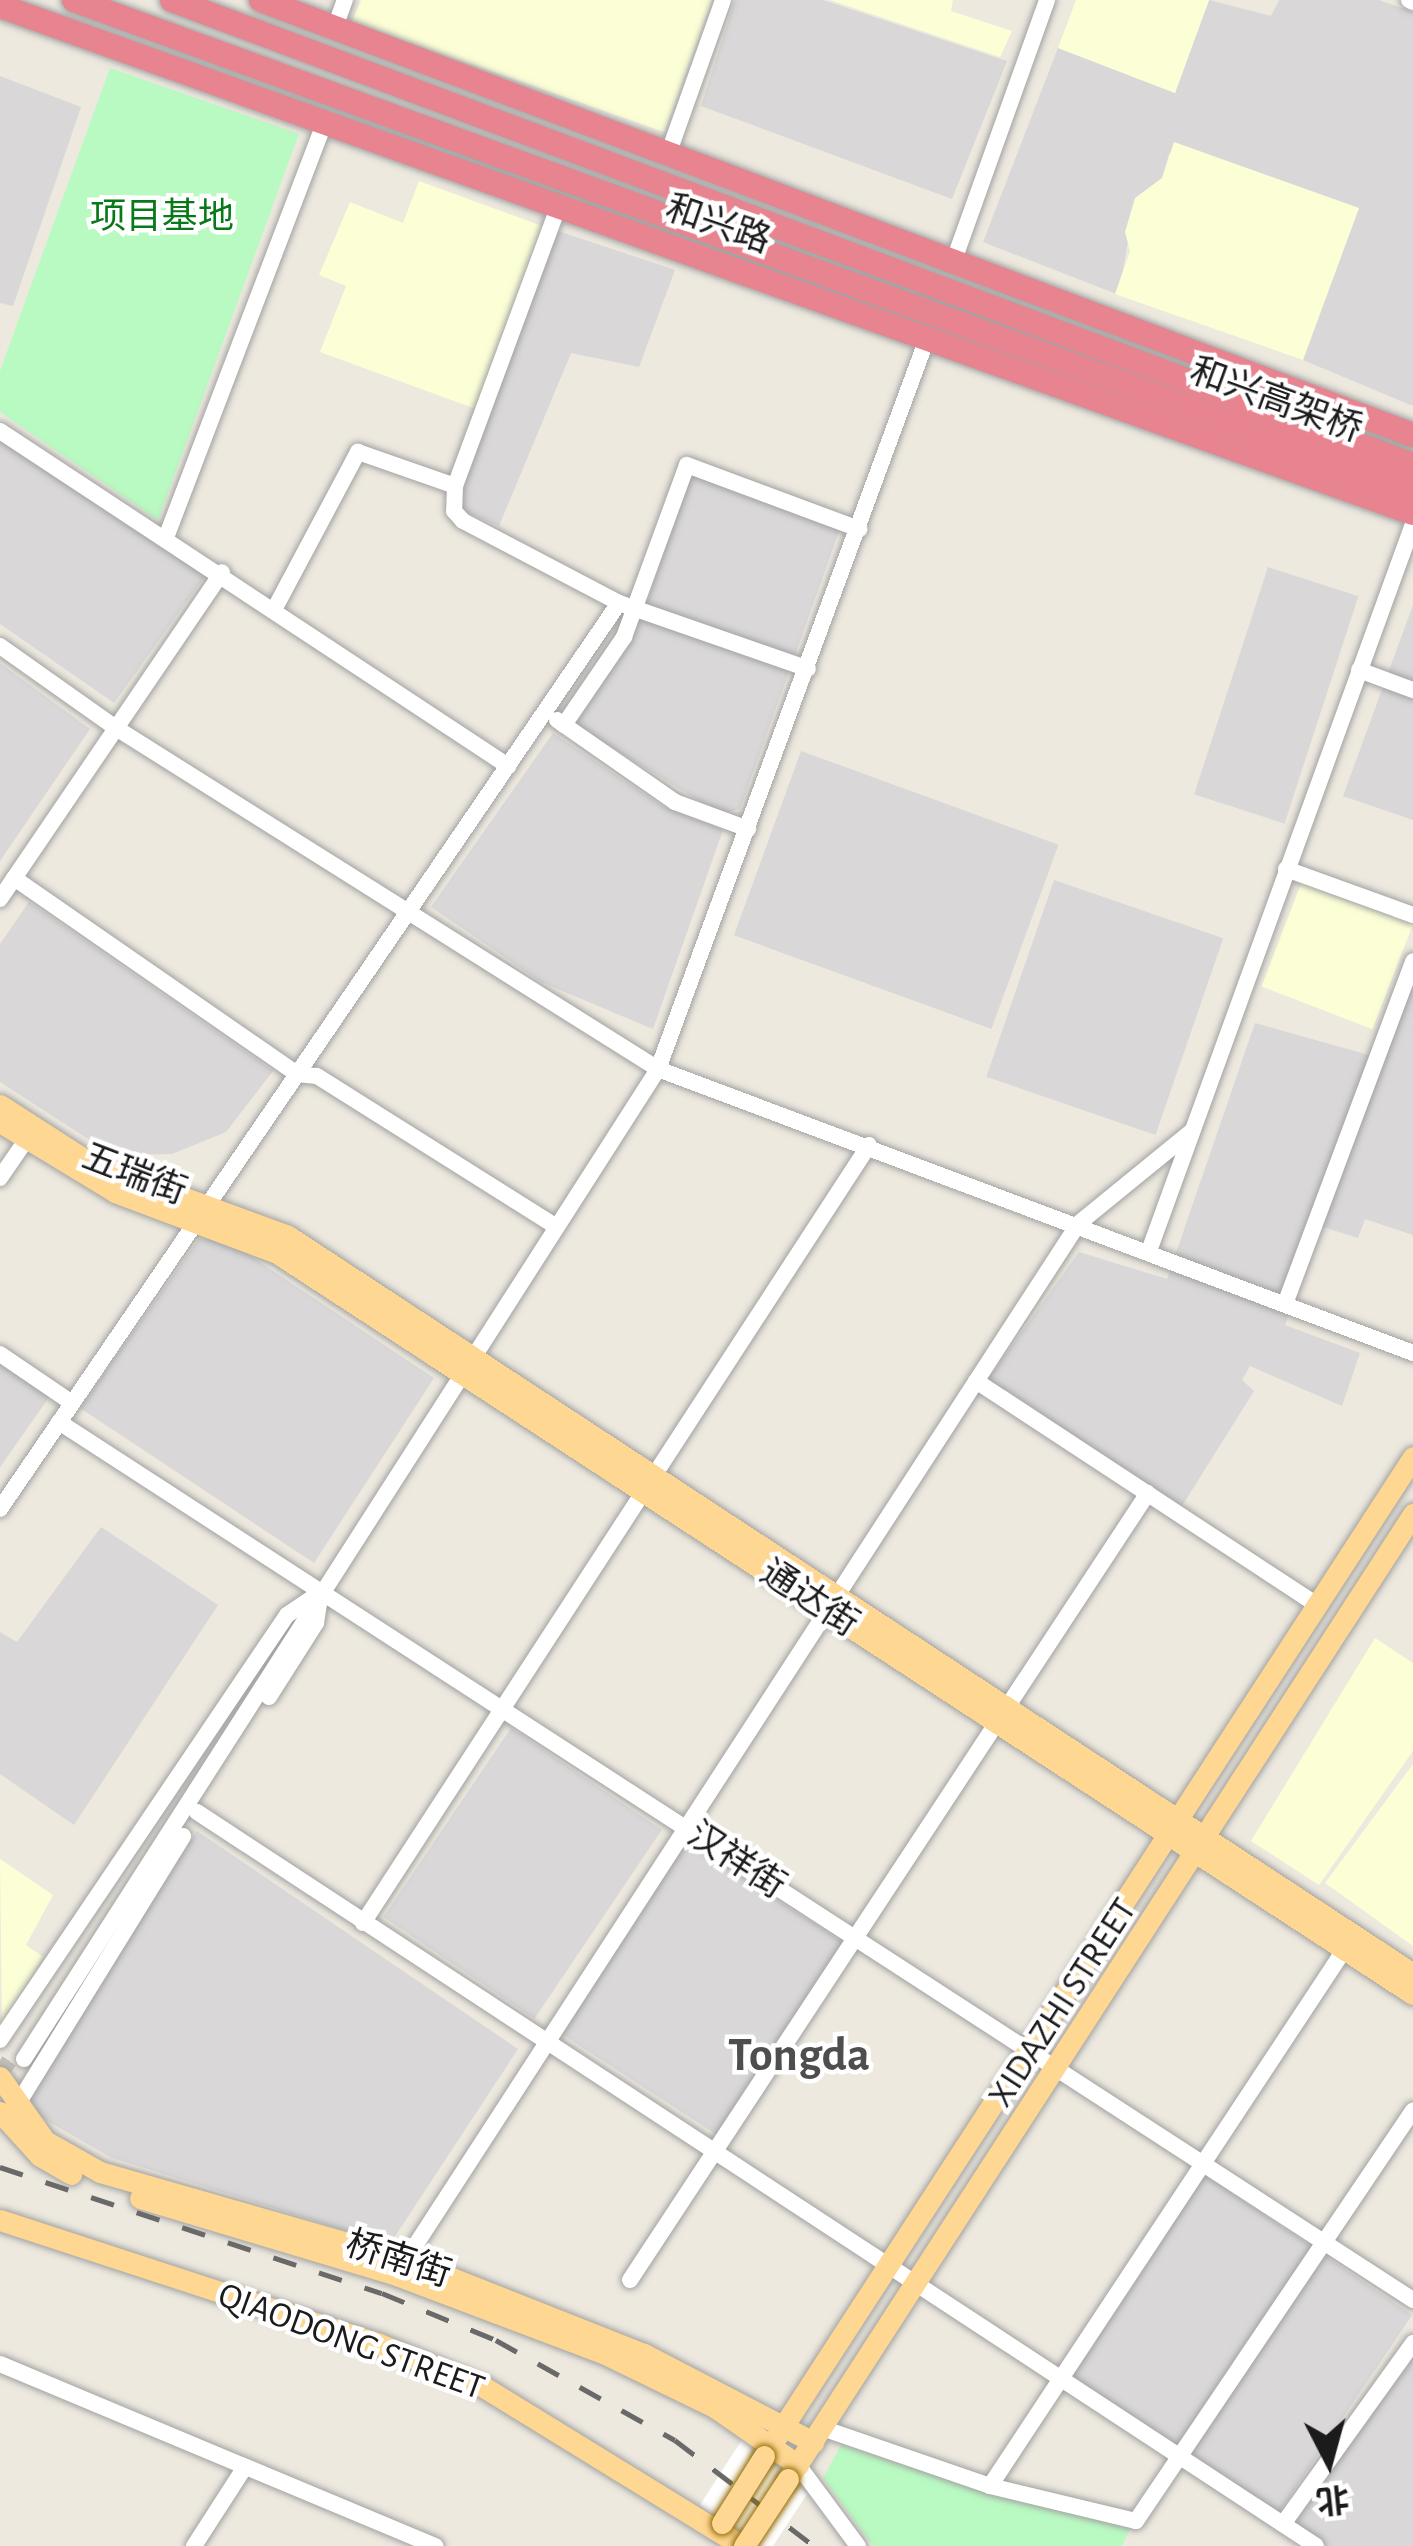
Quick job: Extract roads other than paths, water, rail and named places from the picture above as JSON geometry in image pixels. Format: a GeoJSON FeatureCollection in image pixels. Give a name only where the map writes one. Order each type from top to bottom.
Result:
{"type":"FeatureCollection","features":[{"type":"Feature","properties":{"kind":"highway","name":"和兴路"},"geometry":{"type":"LineString","coordinates":[[74,0],[1119,369]]}},
{"type":"Feature","properties":{"kind":"highway","name":"和兴路"},"geometry":{"type":"LineString","coordinates":[[172,0],[995,309],[1119,369]]}},
{"type":"Feature","properties":{"kind":"highway","name":"和兴路"},"geometry":{"type":"LineString","coordinates":[[261,0],[670,149],[1413,436]]}},
{"type":"Feature","properties":{"kind":"highway","name":"和兴路"},"geometry":{"type":"LineString","coordinates":[[0,6],[1413,513]]}},
{"type":"Feature","properties":{"kind":"highway"},"geometry":{"type":"LineString","coordinates":[[114,47],[277,72]]}},
{"type":"Feature","properties":{"kind":"highway"},"geometry":{"type":"LineString","coordinates":[[401,53],[518,131]]}},
{"type":"Feature","properties":{"kind":"highway"},"geometry":{"type":"LineString","coordinates":[[995,309],[1167,340]]}},
{"type":"Feature","properties":{"kind":"highway"},"geometry":{"type":"LineString","coordinates":[[988,358],[1119,369]]}},
{"type":"Feature","properties":{"kind":"highway","name":"和兴高架桥"},"geometry":{"type":"LineString","coordinates":[[1119,369],[1413,465]]}},
{"type":"Feature","properties":{"kind":"highway","name":"和兴高架桥"},"geometry":{"type":"LineString","coordinates":[[1119,369],[1413,489]]}},
{"type":"Feature","properties":{"kind":"main road","name":"五瑞街"},"geometry":{"type":"LineString","coordinates":[[0,1105],[89,1163],[203,1213]]}},
{"type":"Feature","properties":{"kind":"main road","name":"五瑞街"},"geometry":{"type":"LineString","coordinates":[[0,1122],[97,1183],[203,1213]]}},
{"type":"Feature","properties":{"kind":"main road","name":"通达街"},"geometry":{"type":"LineString","coordinates":[[203,1213],[288,1236],[466,1364],[1177,1826],[1349,1942],[1413,1994]]}},
{"type":"Feature","properties":{"kind":"main road","name":"XIDAZHI STREET"},"geometry":{"type":"LineString","coordinates":[[715,2533],[1032,2053],[1314,1603],[1413,1457]]}},
{"type":"Feature","properties":{"kind":"main road","name":"XIDAZHI STREET"},"geometry":{"type":"LineString","coordinates":[[743,2546],[917,2285],[1413,1514]]}},
{"type":"Feature","properties":{"kind":"main road","name":"通达街"},"geometry":{"type":"LineString","coordinates":[[1349,1942],[1413,1974]]}},
{"type":"Feature","properties":{"kind":"main road","name":"桥南街"},"geometry":{"type":"LineString","coordinates":[[0,2077],[8,2113],[40,2156],[86,2182],[401,2267],[644,2354],[773,2441],[793,2472]]}},
{"type":"Feature","properties":{"kind":"main road","name":"QIAODONG STREET"},"geometry":{"type":"LineString","coordinates":[[0,2220],[379,2344],[482,2386],[743,2546]]}},
{"type":"Feature","properties":{"kind":"main road","name":"桥南街"},"geometry":{"type":"LineString","coordinates":[[773,2441],[817,2435]]}},
{"type":"Feature","properties":{"kind":"street"},"geometry":{"type":"LineString","coordinates":[[335,27],[345,0]]}},
{"type":"Feature","properties":{"kind":"street"},"geometry":{"type":"LineString","coordinates":[[670,149],[723,0]]}},
{"type":"Feature","properties":{"kind":"street"},"geometry":{"type":"LineString","coordinates":[[954,260],[1047,0]]}},
{"type":"Feature","properties":{"kind":"street"},"geometry":{"type":"LineString","coordinates":[[167,535],[324,123]]}},
{"type":"Feature","properties":{"kind":"street"},"geometry":{"type":"LineString","coordinates":[[558,207],[455,486],[454,511],[463,521],[619,603],[808,669]]}},
{"type":"Feature","properties":{"kind":"street"},"geometry":{"type":"LineString","coordinates":[[19,2056],[658,1070],[928,336]]}},
{"type":"Feature","properties":{"kind":"street"},"geometry":{"type":"LineString","coordinates":[[0,431],[167,535],[508,766]]}},
{"type":"Feature","properties":{"kind":"street"},"geometry":{"type":"LineString","coordinates":[[275,608],[358,452],[455,486]]}},
{"type":"Feature","properties":{"kind":"street"},"geometry":{"type":"LineString","coordinates":[[564,725],[637,609],[687,465],[859,530]]}},
{"type":"Feature","properties":{"kind":"street"},"geometry":{"type":"LineString","coordinates":[[1149,1252],[1413,524]]}},
{"type":"Feature","properties":{"kind":"street"},"geometry":{"type":"LineString","coordinates":[[0,899],[223,572]]}},
{"type":"Feature","properties":{"kind":"street"},"geometry":{"type":"LineString","coordinates":[[0,1509],[619,603]]}},
{"type":"Feature","properties":{"kind":"street"},"geometry":{"type":"LineString","coordinates":[[0,646],[116,728],[658,1070],[869,1144],[1413,1353]]}},
{"type":"Feature","properties":{"kind":"street"},"geometry":{"type":"LineString","coordinates":[[1359,670],[1413,690]]}},
{"type":"Feature","properties":{"kind":"street"},"geometry":{"type":"LineString","coordinates":[[544,712],[675,802],[748,829]]}},
{"type":"Feature","properties":{"kind":"street"},"geometry":{"type":"LineString","coordinates":[[1286,869],[1413,915]]}},
{"type":"Feature","properties":{"kind":"street"},"geometry":{"type":"LineString","coordinates":[[14,878],[297,1074],[317,1076],[556,1226]]}},
{"type":"Feature","properties":{"kind":"street"},"geometry":{"type":"LineString","coordinates":[[1285,1304],[1413,961]]}},
{"type":"Feature","properties":{"kind":"street"},"geometry":{"type":"LineString","coordinates":[[401,2267],[1078,1224],[1192,1131]]}},
{"type":"Feature","properties":{"kind":"street"},"geometry":{"type":"LineString","coordinates":[[0,1178],[26,1139]]}},
{"type":"Feature","properties":{"kind":"street"},"geometry":{"type":"LineString","coordinates":[[362,1923],[869,1144]]}},
{"type":"Feature","properties":{"kind":"street"},"geometry":{"type":"LineString","coordinates":[[0,1354],[72,1403]]}},
{"type":"Feature","properties":{"kind":"street"},"geometry":{"type":"LineString","coordinates":[[976,1381],[1314,1603]]}},
{"type":"Feature","properties":{"kind":"street","name":"汉祥街"},"geometry":{"type":"LineString","coordinates":[[59,1422],[1413,2300]]}},
{"type":"Feature","properties":{"kind":"street"},"geometry":{"type":"LineString","coordinates":[[630,2279],[1148,1492]]}},
{"type":"Feature","properties":{"kind":"street"},"geometry":{"type":"LineString","coordinates":[[8,2113],[316,1623],[321,1592]]}},
{"type":"Feature","properties":{"kind":"street"},"geometry":{"type":"LineString","coordinates":[[0,2040],[287,1615],[321,1592]]}},
{"type":"Feature","properties":{"kind":"street"},"geometry":{"type":"LineString","coordinates":[[197,1812],[1316,2546]]}},
{"type":"Feature","properties":{"kind":"street"},"geometry":{"type":"LineString","coordinates":[[990,2486],[1349,1942]]}},
{"type":"Feature","properties":{"kind":"street"},"geometry":{"type":"LineString","coordinates":[[817,2435],[990,2486],[1136,2521],[1185,2459],[1413,2111]]}},
{"type":"Feature","properties":{"kind":"street"},"geometry":{"type":"LineString","coordinates":[[1283,2524],[1413,2343]]}},
{"type":"Feature","properties":{"kind":"street"},"geometry":{"type":"LineString","coordinates":[[0,2364],[424,2543]]}},
{"type":"Feature","properties":{"kind":"street"},"geometry":{"type":"LineString","coordinates":[[194,2546],[243,2470]]}},
{"type":"Feature","properties":{"kind":"street"},"geometry":{"type":"LineString","coordinates":[[793,2472],[858,2546]]}},
{"type":"Feature","properties":{"kind":"tunnel"},"geometry":{"type":"LineString","coordinates":[[0,2074],[14,2054]]}},
{"type":"Feature","properties":{"kind":"railway"},"geometry":{"type":"LineString","coordinates":[[0,2167],[382,2293],[496,2340],[675,2440],[814,2546]]}},
{"type":"Feature","properties":{"kind":"district","name":"Tongda"},"geometry":{"type":"Point","coordinates":[799,2057]}},
{"type":"Feature","properties":{"kind":"park label","name":"项目基地"},"geometry":{"type":"Point","coordinates":[162,218]}}]}
